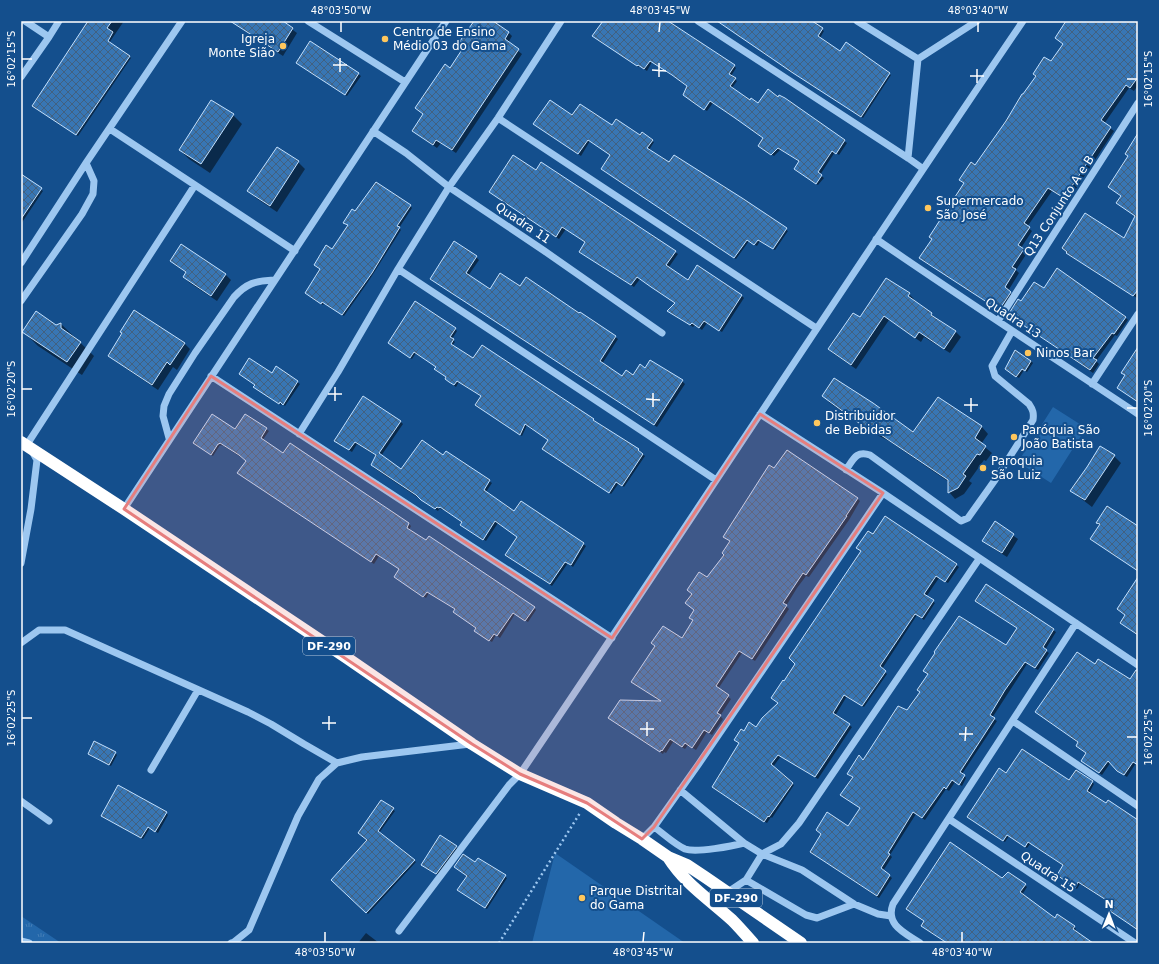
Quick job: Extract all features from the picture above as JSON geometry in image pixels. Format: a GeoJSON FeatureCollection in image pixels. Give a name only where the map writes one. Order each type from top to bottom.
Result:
{"type":"FeatureCollection","features":[{"type":"Feature","properties":{"kind":"highway","name":"DF-290"},"geometry":{"type":"LineString","coordinates":[[26,446],[124,509],[347,658],[472,744],[520,774],[586,803],[668,857],[686,865],[728,892],[801,943]]}},
{"type":"Feature","properties":{"kind":"highway","name":"DF-290"},"geometry":{"type":"LineString","coordinates":[[668,857],[677,871],[731,920],[753,943]]}},
{"type":"Feature","properties":{"kind":"street"},"geometry":{"type":"LineString","coordinates":[[25,21],[49,36]]}},
{"type":"Feature","properties":{"kind":"street"},"geometry":{"type":"LineString","coordinates":[[21,77],[59,21]]}},
{"type":"Feature","properties":{"kind":"street"},"geometry":{"type":"LineString","coordinates":[[21,263],[86,163],[182,21]]}},
{"type":"Feature","properties":{"kind":"street"},"geometry":{"type":"LineString","coordinates":[[308,21],[405,82]]}},
{"type":"Feature","properties":{"kind":"street"},"geometry":{"type":"LineString","coordinates":[[124,509],[169,438],[274,280],[295,251],[446,21]]}},
{"type":"Feature","properties":{"kind":"street"},"geometry":{"type":"LineString","coordinates":[[299,434],[449,187],[498,118],[560,21]]}},
{"type":"Feature","properties":{"kind":"street"},"geometry":{"type":"LineString","coordinates":[[698,21],[922,168]]}},
{"type":"Feature","properties":{"kind":"street"},"geometry":{"type":"LineString","coordinates":[[857,21],[918,59]]}},
{"type":"Feature","properties":{"kind":"street"},"geometry":{"type":"LineString","coordinates":[[918,59],[977,21]]}},
{"type":"Feature","properties":{"kind":"street"},"geometry":{"type":"LineString","coordinates":[[399,931],[509,785],[520,774],[612,638],[922,168],[1022,21]]}},
{"type":"Feature","properties":{"kind":"street"},"geometry":{"type":"LineString","coordinates":[[908,158],[918,59]]}},
{"type":"Feature","properties":{"kind":"street","name":"Q13 Conjunto A e B"},"geometry":{"type":"LineString","coordinates":[[998,321],[1138,103]]}},
{"type":"Feature","properties":{"kind":"street"},"geometry":{"type":"LineString","coordinates":[[498,118],[816,328]]}},
{"type":"Feature","properties":{"kind":"street"},"geometry":{"type":"LineString","coordinates":[[110,129],[295,251]]}},
{"type":"Feature","properties":{"kind":"street","name":"Quadra 11"},"geometry":{"type":"LineString","coordinates":[[373,131],[449,187],[544,250],[662,333]]}},
{"type":"Feature","properties":{"kind":"street"},"geometry":{"type":"LineString","coordinates":[[21,301],[78,220],[93,194],[94,181],[86,163]]}},
{"type":"Feature","properties":{"kind":"street"},"geometry":{"type":"LineString","coordinates":[[21,563],[38,460],[26,446],[195,185]]}},
{"type":"Feature","properties":{"kind":"street","name":"Quadra 13"},"geometry":{"type":"LineString","coordinates":[[876,239],[951,291],[1138,414]]}},
{"type":"Feature","properties":{"kind":"street"},"geometry":{"type":"LineString","coordinates":[[398,269],[716,480]]}},
{"type":"Feature","properties":{"kind":"street"},"geometry":{"type":"LineString","coordinates":[[169,438],[163,416],[164,406],[169,394],[195,353],[234,297],[242,289],[250,283],[274,280]]}},
{"type":"Feature","properties":{"kind":"street"},"geometry":{"type":"LineString","coordinates":[[1092,384],[1138,314]]}},
{"type":"Feature","properties":{"kind":"street"},"geometry":{"type":"LineString","coordinates":[[846,470],[857,455],[863,453],[870,455],[961,521],[968,518],[995,480],[1033,420],[1034,415],[1029,404],[995,376],[992,370],[992,366],[1012,330]]}},
{"type":"Feature","properties":{"kind":"street"},"geometry":{"type":"LineString","coordinates":[[211,376],[612,638]]}},
{"type":"Feature","properties":{"kind":"street"},"geometry":{"type":"LineString","coordinates":[[760,414],[846,470],[883,492],[979,559],[1138,665]]}},
{"type":"Feature","properties":{"kind":"street"},"geometry":{"type":"LineString","coordinates":[[642,839],[654,827],[680,790],[883,492]]}},
{"type":"Feature","properties":{"kind":"street"},"geometry":{"type":"LineString","coordinates":[[728,892],[746,880],[762,854],[781,844],[799,823],[979,559]]}},
{"type":"Feature","properties":{"kind":"street"},"geometry":{"type":"LineString","coordinates":[[920,943],[899,929],[892,922],[891,909],[1076,623]]}},
{"type":"Feature","properties":{"kind":"street"},"geometry":{"type":"LineString","coordinates":[[21,643],[39,630],[64,630],[248,712],[337,763]]}},
{"type":"Feature","properties":{"kind":"street"},"geometry":{"type":"LineString","coordinates":[[151,770],[198,690]]}},
{"type":"Feature","properties":{"kind":"street"},"geometry":{"type":"LineString","coordinates":[[1014,720],[1138,806]]}},
{"type":"Feature","properties":{"kind":"street"},"geometry":{"type":"LineString","coordinates":[[231,943],[249,930],[298,816],[319,779],[337,763],[362,757],[390,753],[472,744]]}},
{"type":"Feature","properties":{"kind":"street"},"geometry":{"type":"LineString","coordinates":[[680,790],[744,843],[762,854],[802,870],[854,904],[878,914],[891,916]]}},
{"type":"Feature","properties":{"kind":"street"},"geometry":{"type":"LineString","coordinates":[[21,801],[49,822]]}},
{"type":"Feature","properties":{"kind":"street","name":"Quadra 15"},"geometry":{"type":"LineString","coordinates":[[949,819],[1135,943]]}},
{"type":"Feature","properties":{"kind":"street"},"geometry":{"type":"LineString","coordinates":[[654,827],[677,844],[690,850],[728,847],[744,843]]}},
{"type":"Feature","properties":{"kind":"street"},"geometry":{"type":"LineString","coordinates":[[746,880],[806,915],[817,918],[854,904]]}},
{"type":"Feature","properties":{"kind":"street"},"geometry":{"type":"LineString","coordinates":[[21,941],[29,943]]}},
{"type":"Feature","properties":{"kind":"path"},"geometry":{"type":"LineString","coordinates":[[499,943],[586,803]]}},
{"type":"Feature","properties":{"kind":"highlighted area"},"geometry":{"type":"Polygon","coordinates":[[[211,376],[612,638],[760,414],[883,493],[654,827],[642,839],[587,803],[520,774],[472,744],[124,509],[211,376]]]}},
{"type":"Feature","properties":{"kind":"green space"},"geometry":{"type":"Polygon","coordinates":[[[1053,407],[1086,428],[1051,483],[1018,462],[1053,407]]]}},
{"type":"Feature","properties":{"kind":"green space","name":"Parque Distrital do Gama"},"geometry":{"type":"Polygon","coordinates":[[[555,853],[685,943],[532,943],[555,853]]]}},
{"type":"Feature","properties":{"kind":"green space"},"geometry":{"type":"Polygon","coordinates":[[[21,916],[61,943],[21,943],[21,916]]]}},
{"type":"Feature","properties":{"kind":"building"},"geometry":{"type":"Polygon","coordinates":[[[88,21],[112,21],[107,28],[113,32],[108,41],[130,56],[76,135],[32,106],[88,21]]]}},
{"type":"Feature","properties":{"kind":"building","name":"Igreja Monte Sião"},"geometry":{"type":"Polygon","coordinates":[[[230,21],[283,21],[293,28],[278,52],[230,21]]]}},
{"type":"Feature","properties":{"kind":"building"},"geometry":{"type":"Polygon","coordinates":[[[474,21],[493,21],[509,32],[505,39],[519,49],[452,150],[436,140],[433,145],[412,131],[423,114],[415,108],[445,64],[450,68],[465,45],[460,41],[474,21]]]}},
{"type":"Feature","properties":{"kind":"building"},"geometry":{"type":"Polygon","coordinates":[[[603,21],[668,21],[735,65],[729,74],[736,78],[730,86],[750,100],[751,98],[758,103],[768,89],[778,97],[779,95],[785,98],[845,140],[836,154],[832,151],[818,172],[822,175],[816,184],[794,169],[799,161],[778,148],[771,155],[758,146],[763,138],[710,101],[704,110],[683,95],[687,86],[672,75],[650,61],[644,69],[638,65],[637,66],[592,36],[603,21]]]}},
{"type":"Feature","properties":{"kind":"building"},"geometry":{"type":"Polygon","coordinates":[[[717,21],[812,21],[823,28],[818,36],[840,51],[846,42],[890,73],[861,117],[717,21]]]}},
{"type":"Feature","properties":{"kind":"building"},"geometry":{"type":"Polygon","coordinates":[[[1066,21],[1138,21],[1138,77],[1130,88],[1126,85],[1101,120],[1111,127],[1064,198],[1048,188],[1024,223],[1030,227],[1018,245],[1024,249],[1012,267],[1016,269],[1005,287],[1011,292],[999,310],[919,258],[932,239],[929,237],[964,183],[959,180],[971,162],[975,165],[1006,121],[1022,94],[1036,76],[1033,74],[1044,57],[1051,61],[1063,44],[1055,38],[1066,21]]]}},
{"type":"Feature","properties":{"kind":"building"},"geometry":{"type":"Polygon","coordinates":[[[310,41],[359,73],[345,95],[296,63],[310,41]]]}},
{"type":"Feature","properties":{"kind":"building"},"geometry":{"type":"Polygon","coordinates":[[[211,100],[234,114],[201,164],[179,150],[211,100]]]}},
{"type":"Feature","properties":{"kind":"building"},"geometry":{"type":"Polygon","coordinates":[[[550,100],[572,115],[580,104],[612,125],[616,119],[640,135],[642,132],[653,140],[647,148],[669,162],[674,155],[787,228],[773,249],[758,240],[754,245],[747,240],[734,258],[601,169],[610,155],[588,140],[578,154],[533,124],[550,100]]]}},
{"type":"Feature","properties":{"kind":"building"},"geometry":{"type":"Polygon","coordinates":[[[1138,133],[1138,290],[1133,296],[1066,253],[1067,252],[1062,248],[1085,213],[1124,238],[1135,216],[1116,203],[1121,196],[1108,187],[1128,156],[1125,154],[1138,133]]]}},
{"type":"Feature","properties":{"kind":"building"},"geometry":{"type":"Polygon","coordinates":[[[277,147],[299,161],[270,206],[247,191],[277,147]]]}},
{"type":"Feature","properties":{"kind":"building"},"geometry":{"type":"Polygon","coordinates":[[[513,155],[536,170],[541,162],[676,251],[666,265],[688,280],[697,265],[742,295],[719,331],[704,321],[699,328],[692,323],[690,325],[667,311],[675,303],[637,277],[631,285],[579,252],[585,242],[562,227],[556,237],[489,192],[513,155]]]}},
{"type":"Feature","properties":{"kind":"building"},"geometry":{"type":"Polygon","coordinates":[[[21,174],[42,188],[21,219],[21,174]]]}},
{"type":"Feature","properties":{"kind":"building"},"geometry":{"type":"Polygon","coordinates":[[[376,182],[411,205],[397,226],[400,227],[372,273],[342,315],[322,302],[321,304],[305,293],[320,269],[314,265],[326,245],[332,249],[348,225],[343,223],[352,209],[355,211],[376,182]]]}},
{"type":"Feature","properties":{"kind":"building"},"geometry":{"type":"Polygon","coordinates":[[[454,241],[477,256],[466,273],[490,289],[500,273],[520,286],[526,277],[616,336],[600,361],[622,376],[626,370],[633,375],[640,364],[645,368],[650,360],[683,380],[654,425],[430,279],[454,241]]]}},
{"type":"Feature","properties":{"kind":"building"},"geometry":{"type":"Polygon","coordinates":[[[181,244],[226,274],[211,296],[183,277],[186,272],[170,261],[181,244]]]}},
{"type":"Feature","properties":{"kind":"building"},"geometry":{"type":"Polygon","coordinates":[[[1057,268],[1126,317],[1114,334],[1112,333],[1093,358],[1097,360],[1090,370],[1008,315],[1018,299],[1021,301],[1034,282],[1044,288],[1057,268]]]}},
{"type":"Feature","properties":{"kind":"building"},"geometry":{"type":"Polygon","coordinates":[[[886,278],[910,293],[908,296],[932,313],[931,315],[956,331],[944,349],[919,332],[915,338],[884,316],[851,365],[828,349],[853,313],[860,317],[886,278]]]}},
{"type":"Feature","properties":{"kind":"building"},"geometry":{"type":"Polygon","coordinates":[[[415,301],[456,328],[450,337],[454,339],[451,344],[473,358],[482,345],[594,419],[593,420],[639,449],[638,450],[643,454],[622,486],[616,482],[609,493],[542,449],[548,440],[525,424],[520,435],[475,405],[481,396],[457,381],[454,385],[449,382],[445,379],[446,377],[434,369],[436,367],[414,352],[410,358],[388,343],[415,301]]]}},
{"type":"Feature","properties":{"kind":"building"},"geometry":{"type":"Polygon","coordinates":[[[134,310],[185,343],[170,365],[167,362],[152,385],[108,356],[122,333],[120,332],[134,310]]]}},
{"type":"Feature","properties":{"kind":"building"},"geometry":{"type":"Polygon","coordinates":[[[36,311],[56,325],[61,323],[61,328],[81,342],[67,362],[22,332],[36,311]]]}},
{"type":"Feature","properties":{"kind":"building"},"geometry":{"type":"Polygon","coordinates":[[[1138,347],[1138,402],[1117,388],[1125,375],[1121,373],[1138,347]]]}},
{"type":"Feature","properties":{"kind":"building"},"geometry":{"type":"Polygon","coordinates":[[[1015,350],[1031,361],[1025,371],[1022,369],[1016,377],[1005,369],[1015,350]]]}},
{"type":"Feature","properties":{"kind":"building"},"geometry":{"type":"Polygon","coordinates":[[[249,358],[272,373],[276,366],[298,381],[283,405],[280,402],[279,404],[253,387],[255,385],[239,374],[249,358]]]}},
{"type":"Feature","properties":{"kind":"building"},"geometry":{"type":"Polygon","coordinates":[[[834,378],[873,403],[913,432],[938,397],[982,426],[975,438],[986,446],[980,455],[977,454],[963,474],[966,476],[958,488],[948,493],[948,480],[881,435],[863,426],[822,396],[834,378]]]}},
{"type":"Feature","properties":{"kind":"building"},"geometry":{"type":"Polygon","coordinates":[[[363,396],[401,421],[379,453],[401,469],[422,440],[443,455],[446,451],[490,480],[484,490],[514,511],[521,501],[584,543],[571,565],[565,562],[550,584],[505,555],[517,537],[495,521],[483,540],[460,525],[462,522],[440,507],[435,509],[371,465],[376,455],[355,442],[349,450],[334,441],[363,396]]]}},
{"type":"Feature","properties":{"kind":"building"},"geometry":{"type":"Polygon","coordinates":[[[212,414],[235,429],[245,414],[267,428],[261,438],[283,453],[290,443],[409,523],[407,528],[426,540],[429,536],[535,607],[525,621],[513,613],[497,636],[494,634],[489,641],[474,631],[476,628],[453,612],[455,609],[427,592],[423,597],[394,577],[399,569],[376,554],[371,562],[237,473],[246,461],[239,455],[220,443],[211,455],[193,443],[212,414]]]}},
{"type":"Feature","properties":{"kind":"building"},"geometry":{"type":"Polygon","coordinates":[[[1100,446],[1115,455],[1085,500],[1070,491],[1100,446]]]}},
{"type":"Feature","properties":{"kind":"building"},"geometry":{"type":"Polygon","coordinates":[[[787,450],[858,498],[806,575],[803,573],[783,603],[787,605],[752,659],[739,651],[716,686],[729,695],[717,713],[721,715],[709,733],[704,730],[692,748],[685,743],[682,747],[670,739],[660,752],[608,718],[620,700],[661,701],[631,682],[655,646],[651,643],[663,626],[682,638],[693,620],[689,618],[694,610],[685,603],[692,594],[687,590],[699,572],[707,577],[724,555],[722,553],[730,541],[723,537],[769,465],[774,468],[787,450]]]}},
{"type":"Feature","properties":{"kind":"building"},"geometry":{"type":"Polygon","coordinates":[[[1107,506],[1138,526],[1138,571],[1090,539],[1100,524],[1096,523],[1107,506]]]}},
{"type":"Feature","properties":{"kind":"building"},"geometry":{"type":"Polygon","coordinates":[[[885,516],[957,564],[945,582],[936,576],[924,594],[934,600],[922,618],[915,614],[880,666],[886,671],[862,706],[844,695],[833,713],[850,724],[815,777],[778,755],[771,764],[793,783],[764,822],[712,787],[739,743],[734,740],[741,729],[744,731],[749,722],[756,727],[762,718],[778,703],[771,698],[795,664],[789,658],[861,551],[856,548],[868,531],[873,534],[885,516]]]}},
{"type":"Feature","properties":{"kind":"building"},"geometry":{"type":"Polygon","coordinates":[[[995,521],[1014,534],[1002,553],[982,541],[995,521]]]}},
{"type":"Feature","properties":{"kind":"building"},"geometry":{"type":"Polygon","coordinates":[[[1138,577],[1138,635],[1120,623],[1125,615],[1117,609],[1138,577]]]}},
{"type":"Feature","properties":{"kind":"building"},"geometry":{"type":"Polygon","coordinates":[[[986,584],[1054,629],[1043,647],[1047,650],[1035,668],[1025,662],[1005,690],[990,715],[995,718],[960,772],[965,775],[959,785],[952,780],[946,789],[944,787],[922,818],[913,812],[888,853],[890,854],[881,868],[890,875],[877,896],[810,852],[821,834],[816,830],[827,812],[848,826],[860,808],[840,795],[853,777],[847,774],[859,755],[863,760],[898,706],[907,710],[920,692],[917,690],[928,674],[923,671],[935,653],[934,652],[959,616],[1006,645],[1017,628],[975,601],[986,584]]]}},
{"type":"Feature","properties":{"kind":"building"},"geometry":{"type":"Polygon","coordinates":[[[1077,652],[1095,664],[1098,659],[1130,679],[1136,670],[1138,670],[1138,765],[1133,762],[1124,775],[1117,771],[1108,761],[1099,773],[1081,761],[1086,753],[1076,746],[1078,742],[1035,712],[1077,652]]]}},
{"type":"Feature","properties":{"kind":"building"},"geometry":{"type":"Polygon","coordinates":[[[94,741],[116,752],[109,765],[88,754],[94,741]]]}},
{"type":"Feature","properties":{"kind":"building"},"geometry":{"type":"Polygon","coordinates":[[[1022,749],[1069,780],[1076,770],[1093,781],[1087,791],[1106,803],[1108,800],[1138,820],[1138,930],[1110,911],[1114,905],[1078,882],[1075,888],[1057,875],[1063,865],[1028,842],[1025,847],[1007,835],[1003,841],[967,817],[999,768],[1006,773],[1022,749]]]}},
{"type":"Feature","properties":{"kind":"building"},"geometry":{"type":"Polygon","coordinates":[[[118,785],[167,812],[155,832],[148,827],[141,838],[101,816],[118,785]]]}},
{"type":"Feature","properties":{"kind":"building"},"geometry":{"type":"Polygon","coordinates":[[[381,800],[394,808],[378,831],[415,860],[366,913],[331,880],[367,840],[358,833],[381,800]]]}},
{"type":"Feature","properties":{"kind":"building"},"geometry":{"type":"Polygon","coordinates":[[[440,835],[457,846],[436,874],[421,865],[440,835]]]}},
{"type":"Feature","properties":{"kind":"building"},"geometry":{"type":"Polygon","coordinates":[[[950,842],[1002,878],[1008,872],[1026,884],[1020,892],[1055,918],[1057,914],[1075,926],[1073,929],[1093,943],[947,943],[921,926],[924,921],[906,909],[950,842]]]}},
{"type":"Feature","properties":{"kind":"building"},"geometry":{"type":"Polygon","coordinates":[[[463,854],[475,862],[478,858],[506,875],[485,908],[457,890],[467,876],[454,867],[463,854]]]}},
{"type":"Feature","properties":{"kind":"place","name":"Centro de Ensino Médio 03 do Gama"},"geometry":{"type":"Point","coordinates":[385,39]}},
{"type":"Feature","properties":{"kind":"place","name":"Igreja Monte Sião"},"geometry":{"type":"Point","coordinates":[283,46]}},
{"type":"Feature","properties":{"kind":"place","name":"Supermercado São José"},"geometry":{"type":"Point","coordinates":[928,208]}},
{"type":"Feature","properties":{"kind":"place","name":"Ninos Bar"},"geometry":{"type":"Point","coordinates":[1028,353]}},
{"type":"Feature","properties":{"kind":"place","name":"Distribuidor de Bebidas"},"geometry":{"type":"Point","coordinates":[817,423]}},
{"type":"Feature","properties":{"kind":"place","name":"Paróquia São João Batista"},"geometry":{"type":"Point","coordinates":[1014,437]}},
{"type":"Feature","properties":{"kind":"place","name":"Paroquia São Luiz"},"geometry":{"type":"Point","coordinates":[983,468]}},
{"type":"Feature","properties":{"kind":"place","name":"Parque Distrital do Gama"},"geometry":{"type":"Point","coordinates":[582,898]}}]}
